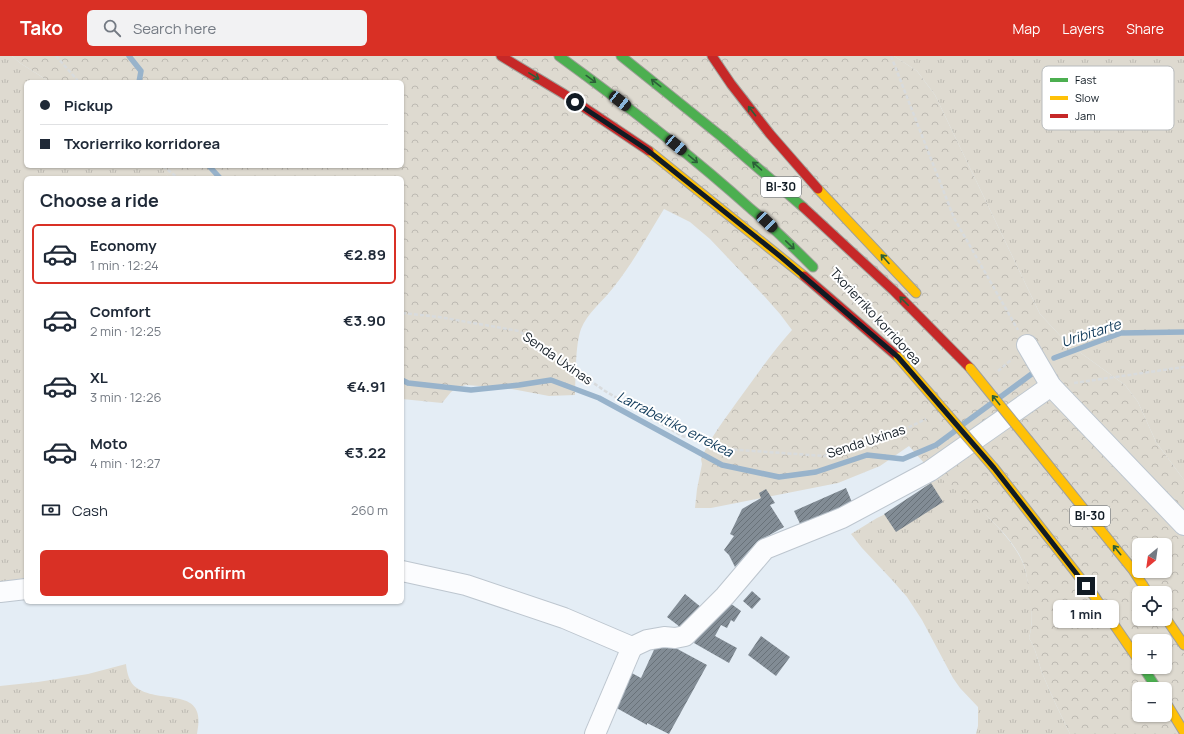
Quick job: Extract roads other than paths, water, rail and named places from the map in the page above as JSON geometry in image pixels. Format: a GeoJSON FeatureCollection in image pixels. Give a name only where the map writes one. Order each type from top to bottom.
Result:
{"type":"FeatureCollection","features":[{"type":"Feature","properties":{"kind":"highway"},"geometry":{"type":"LineString","coordinates":[[500,56],[564,94],[646,149],[781,257],[898,357]]}},
{"type":"Feature","properties":{"kind":"highway","name":"Txorierriko korridorea"},"geometry":{"type":"LineString","coordinates":[[559,56],[665,136],[732,191],[767,222],[820,274]]}},
{"type":"Feature","properties":{"kind":"highway","name":"Txorierriko korridorea"},"geometry":{"type":"LineString","coordinates":[[621,56],[690,109],[756,165],[821,222],[932,328],[970,368],[1133,570],[1143,586]]}},
{"type":"Feature","properties":{"kind":"highway"},"geometry":{"type":"LineString","coordinates":[[712,56],[765,128],[920,297]]}},
{"type":"Feature","properties":{"kind":"highway","name":"Txorierriko korridorea"},"geometry":{"type":"LineString","coordinates":[[841,296],[898,357],[994,468],[1095,597],[1132,651]]}},
{"type":"Feature","properties":{"kind":"highway"},"geometry":{"type":"LineString","coordinates":[[947,332],[970,368]]}},
{"type":"Feature","properties":{"kind":"highway"},"geometry":{"type":"LineString","coordinates":[[1171,626],[1184,645]]}},
{"type":"Feature","properties":{"kind":"highway"},"geometry":{"type":"LineString","coordinates":[[1172,712],[1184,732]]}},
{"type":"Feature","properties":{"kind":"street"},"geometry":{"type":"LineString","coordinates":[[1027,345],[1051,386],[1184,525]]}},
{"type":"Feature","properties":{"kind":"street"},"geometry":{"type":"LineString","coordinates":[[594,734],[632,647],[647,640],[664,637],[676,638],[685,636],[725,596],[765,549],[842,518],[930,471],[1051,386]]}},
{"type":"Feature","properties":{"kind":"street"},"geometry":{"type":"LineString","coordinates":[[404,571],[466,585],[564,618],[632,647]]}},
{"type":"Feature","properties":{"kind":"street"},"geometry":{"type":"LineString","coordinates":[[0,592],[24,589]]}},
{"type":"Feature","properties":{"kind":"waterway","name":"Larrabeitiko errekea"},"geometry":{"type":"LineString","coordinates":[[129,56],[141,71],[139,80]]}},
{"type":"Feature","properties":{"kind":"waterway","name":"Larrabeitiko errekea"},"geometry":{"type":"LineString","coordinates":[[211,168],[218,176]]}},
{"type":"Feature","properties":{"kind":"waterway","name":"Uribitarte"},"geometry":{"type":"LineString","coordinates":[[1054,358],[1121,333],[1184,332]]}},
{"type":"Feature","properties":{"kind":"waterway","name":"Uribitarte"},"geometry":{"type":"LineString","coordinates":[[999,398],[1037,370]]}},
{"type":"Feature","properties":{"kind":"waterway","name":"Larrabeitiko errekea"},"geometry":{"type":"LineString","coordinates":[[404,381],[408,383],[471,390],[551,380],[599,398],[722,465],[779,477],[816,472],[867,455],[903,459],[936,445],[955,431]]}},
{"type":"Feature","properties":{"kind":"waterway","name":"Uribitarte"},"geometry":{"type":"LineString","coordinates":[[962,425],[992,403]]}}]}
